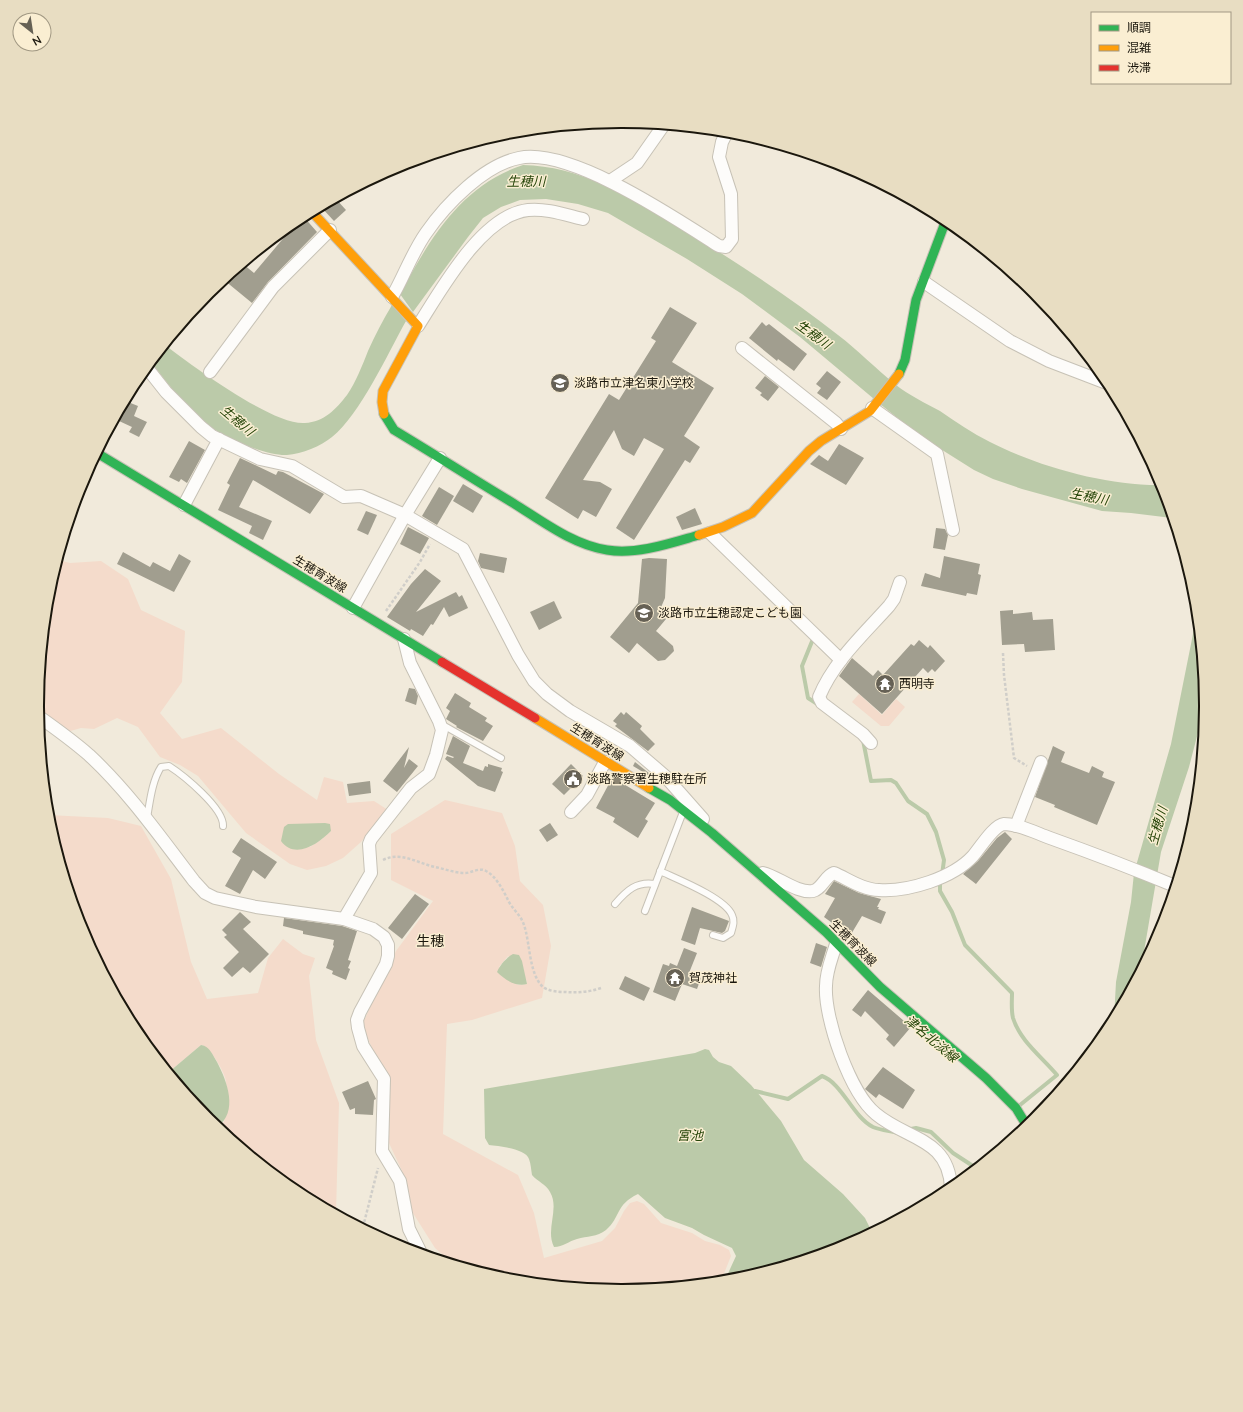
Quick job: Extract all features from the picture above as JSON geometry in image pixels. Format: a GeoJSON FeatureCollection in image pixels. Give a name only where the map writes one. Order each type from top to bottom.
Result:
{"type":"FeatureCollection","features":[{"type":"Feature","properties":{"kind":"main road"},"geometry":{"type":"LineString","coordinates":[[316,216],[393,298],[414,323],[383,391],[383,413],[394,430],[578,540],[608,550],[637,550],[710,533],[752,513],[820,441],[841,429],[874,405],[894,382],[902,370],[916,300],[943,227]]}},
{"type":"Feature","properties":{"kind":"main road","name":"生穂育波線"},"geometry":{"type":"LineString","coordinates":[[102,456],[684,810],[816,923],[880,987],[986,1078],[1016,1108],[1023,1120]]}},
{"type":"Feature","properties":{"kind":"street"},"geometry":{"type":"LineString","coordinates":[[610,182],[637,163],[660,130]]}},
{"type":"Feature","properties":{"kind":"street"},"geometry":{"type":"LineString","coordinates":[[393,298],[427,232],[451,203],[491,168],[505,161],[520,157],[535,157],[558,161],[610,182],[664,211],[718,246],[726,247],[732,239],[731,194],[718,153],[724,138]]}},
{"type":"Feature","properties":{"kind":"street"},"geometry":{"type":"LineString","coordinates":[[414,323],[472,248],[492,226],[512,215],[528,210],[563,214],[583,219]]}},
{"type":"Feature","properties":{"kind":"street"},"geometry":{"type":"LineString","coordinates":[[210,372],[274,287],[330,230]]}},
{"type":"Feature","properties":{"kind":"street"},"geometry":{"type":"LineString","coordinates":[[924,282],[1010,342],[1049,362],[1099,380]]}},
{"type":"Feature","properties":{"kind":"street"},"geometry":{"type":"LineString","coordinates":[[742,348],[836,423],[841,429]]}},
{"type":"Feature","properties":{"kind":"street"},"geometry":{"type":"LineString","coordinates":[[150,372],[166,392],[201,427],[219,439],[260,459],[292,466],[344,497],[361,496],[404,515],[463,549],[518,655],[534,681],[570,712],[618,737],[637,752],[670,781],[716,832],[723,843]]}},
{"type":"Feature","properties":{"kind":"street"},"geometry":{"type":"LineString","coordinates":[[874,405],[937,454],[953,530]]}},
{"type":"Feature","properties":{"kind":"street"},"geometry":{"type":"LineString","coordinates":[[184,505],[219,439]]}},
{"type":"Feature","properties":{"kind":"street"},"geometry":{"type":"LineString","coordinates":[[353,608],[404,515],[440,458]]}},
{"type":"Feature","properties":{"kind":"street"},"geometry":{"type":"LineString","coordinates":[[710,533],[841,660]]}},
{"type":"Feature","properties":{"kind":"street"},"geometry":{"type":"LineString","coordinates":[[871,742],[863,734],[822,703],[819,697],[825,683],[841,660],[894,599],[900,582]]}},
{"type":"Feature","properties":{"kind":"street"},"geometry":{"type":"LineString","coordinates":[[344,919],[371,874],[369,844],[371,839],[411,788],[424,779],[432,770],[442,730],[415,674],[406,652],[404,639]]}},
{"type":"Feature","properties":{"kind":"street"},"geometry":{"type":"LineString","coordinates":[[44,721],[88,755],[117,784],[147,820],[194,882],[205,892],[215,898],[256,906],[344,919],[379,932],[388,945],[388,956],[386,964],[358,1020],[360,1037],[363,1046],[384,1078],[382,1151],[398,1176],[409,1229],[418,1246]]}},
{"type":"Feature","properties":{"kind":"street"},"geometry":{"type":"LineString","coordinates":[[571,812],[587,795],[605,762]]}},
{"type":"Feature","properties":{"kind":"street"},"geometry":{"type":"LineString","coordinates":[[1016,826],[1039,767]]}},
{"type":"Feature","properties":{"kind":"street"},"geometry":{"type":"LineString","coordinates":[[754,871],[770,874],[784,882],[811,891],[817,889],[830,874],[834,872],[871,889],[879,890],[905,888],[935,880],[950,874],[973,856],[999,826],[1003,824],[1016,826],[1170,884]]}},
{"type":"Feature","properties":{"kind":"street"},"geometry":{"type":"LineString","coordinates":[[836,944],[826,977],[826,999],[834,1035],[849,1073],[864,1102],[875,1114],[931,1146],[942,1156],[949,1169],[950,1180]]}},
{"type":"Feature","properties":{"kind":"lane"},"geometry":{"type":"LineString","coordinates":[[440,724],[501,758]]}},
{"type":"Feature","properties":{"kind":"lane"},"geometry":{"type":"LineString","coordinates":[[147,820],[154,784],[158,772],[162,767],[169,766],[189,781],[206,797],[222,819],[223,826]]}},
{"type":"Feature","properties":{"kind":"lane"},"geometry":{"type":"LineString","coordinates":[[645,912],[684,810]]}},
{"type":"Feature","properties":{"kind":"lane"},"geometry":{"type":"LineString","coordinates":[[660,871],[701,891],[729,910],[734,922],[731,933],[723,938],[713,935]]}},
{"type":"Feature","properties":{"kind":"lane"},"geometry":{"type":"LineString","coordinates":[[615,904],[628,890],[634,886],[645,883],[655,884]]}},
{"type":"Feature","properties":{"kind":"path"},"geometry":{"type":"LineString","coordinates":[[378,623],[420,562],[436,533]]}},
{"type":"Feature","properties":{"kind":"path"},"geometry":{"type":"LineString","coordinates":[[1003,653],[1014,758],[1039,767]]}},
{"type":"Feature","properties":{"kind":"path"},"geometry":{"type":"LineString","coordinates":[[371,866],[390,857],[406,857],[423,864],[458,873],[468,873],[480,869],[485,870],[501,886],[512,908],[524,922],[536,978],[542,986],[559,992],[576,993],[601,988]]}},
{"type":"Feature","properties":{"kind":"path"},"geometry":{"type":"LineString","coordinates":[[364,1223],[382,1151]]}},
{"type":"Feature","properties":{"kind":"shaded area"},"geometry":{"type":"Polygon","coordinates":[[[63,561],[70,563],[101,561],[128,579],[141,610],[185,631],[182,682],[160,713],[182,739],[221,728],[279,774],[317,800],[324,777],[343,782],[347,803],[374,801],[388,810],[361,842],[343,858],[326,866],[307,870],[290,864],[246,833],[198,776],[180,765],[160,757],[138,727],[117,718],[94,729],[81,728],[67,732],[44,715],[45,668],[55,593],[63,561]],[[288,824],[310,847],[331,831],[301,824],[288,824]]]}},
{"type":"Feature","properties":{"kind":"shaded area"},"geometry":{"type":"Polygon","coordinates":[[[859,694],[882,715],[896,699],[905,707],[889,726],[881,726],[852,702],[859,694]]]}},
{"type":"Feature","properties":{"kind":"shaded area"},"geometry":{"type":"Polygon","coordinates":[[[445,800],[502,813],[515,846],[520,881],[543,905],[551,946],[542,998],[472,1020],[447,1024],[443,1134],[518,1175],[534,1213],[544,1258],[602,1241],[615,1228],[630,1203],[637,1201],[644,1204],[661,1223],[692,1233],[705,1241],[720,1245],[729,1250],[731,1256],[724,1274],[697,1279],[622,1284],[546,1279],[472,1264],[443,1255],[435,1248],[411,1210],[403,1173],[388,1141],[390,1085],[388,1074],[372,1048],[362,1025],[396,951],[433,901],[391,880],[391,834],[445,800]],[[508,956],[499,967],[518,985],[527,984],[526,979],[508,956]]]}},
{"type":"Feature","properties":{"kind":"shaded area"},"geometry":{"type":"Polygon","coordinates":[[[54,815],[108,818],[141,826],[171,879],[191,962],[207,999],[258,993],[268,958],[283,939],[303,954],[315,958],[309,976],[316,1040],[339,1103],[336,1208],[301,1186],[270,1164],[223,1123],[224,1122],[226,1097],[225,1078],[212,1055],[204,1046],[201,1045],[172,1069],[141,1027],[121,995],[88,927],[75,892],[54,815]]]}},
{"type":"Feature","properties":{"kind":"water","name":"生穂川"},"geometry":{"type":"Polygon","coordinates":[[[523,165],[544,167],[583,176],[620,193],[656,213],[737,263],[818,320],[901,389],[940,411],[970,431],[1009,451],[1052,467],[1119,482],[1155,485],[1167,517],[1102,511],[1022,489],[993,479],[974,470],[920,436],[800,337],[742,294],[687,259],[608,213],[578,204],[546,199],[520,200],[501,207],[483,218],[413,312],[400,294],[435,235],[464,201],[481,186],[501,174],[523,165]]]}},
{"type":"Feature","properties":{"kind":"water","name":"生穂川"},"geometry":{"type":"Polygon","coordinates":[[[392,305],[406,321],[373,383],[353,414],[342,427],[332,437],[317,446],[299,453],[287,455],[279,455],[258,450],[218,432],[186,405],[154,366],[168,348],[233,393],[254,405],[274,415],[291,421],[305,423],[312,422],[329,414],[347,395],[356,379],[376,333],[392,305]]]}},
{"type":"Feature","properties":{"kind":"water","name":"生穂川"},"geometry":{"type":"Polygon","coordinates":[[[1194,630],[1198,668],[1198,731],[1189,767],[1161,852],[1144,950],[1115,1007],[1116,982],[1131,902],[1134,873],[1171,744],[1194,630]]]}},
{"type":"Feature","properties":{"kind":"water"},"geometry":{"type":"Polygon","coordinates":[[[288,824],[330,824],[331,831],[320,841],[306,848],[300,850],[293,849],[287,847],[281,841],[284,827],[288,824]]]}},
{"type":"Feature","properties":{"kind":"water"},"geometry":{"type":"Polygon","coordinates":[[[513,954],[519,955],[522,961],[527,984],[515,984],[497,972],[504,962],[513,954]]]}},
{"type":"Feature","properties":{"kind":"water"},"geometry":{"type":"Polygon","coordinates":[[[201,1045],[209,1049],[213,1054],[224,1078],[229,1096],[228,1113],[224,1121],[222,1123],[213,1114],[172,1069],[201,1045]]]}},
{"type":"Feature","properties":{"kind":"water","name":"宮池"},"geometry":{"type":"Polygon","coordinates":[[[705,1049],[709,1050],[713,1057],[719,1062],[731,1066],[751,1085],[781,1121],[804,1160],[843,1194],[865,1218],[870,1227],[842,1240],[807,1253],[771,1264],[728,1273],[736,1256],[732,1248],[692,1228],[665,1218],[638,1194],[625,1202],[611,1225],[603,1232],[554,1247],[551,1226],[554,1205],[550,1192],[532,1175],[530,1161],[527,1156],[518,1150],[489,1145],[485,1138],[484,1089],[695,1053],[705,1049]]]}},
{"type":"Feature","properties":{"kind":"building"},"geometry":{"type":"Polygon","coordinates":[[[339,203],[346,210],[334,221],[325,211],[339,203]]]}},
{"type":"Feature","properties":{"kind":"building"},"geometry":{"type":"Polygon","coordinates":[[[308,222],[317,232],[268,282],[252,303],[228,284],[247,267],[254,273],[283,239],[301,226],[308,222]]]}},
{"type":"Feature","properties":{"kind":"building"},"geometry":{"type":"Polygon","coordinates":[[[670,307],[697,323],[672,362],[714,388],[684,436],[700,447],[690,463],[685,460],[634,540],[616,528],[664,449],[644,438],[634,456],[622,449],[614,430],[583,480],[600,482],[612,489],[596,517],[583,510],[578,519],[545,498],[609,394],[619,400],[656,341],[651,338],[670,307]]]}},
{"type":"Feature","properties":{"kind":"building"},"geometry":{"type":"Polygon","coordinates":[[[762,322],[766,326],[769,324],[807,354],[794,371],[778,359],[777,361],[749,338],[762,322]]]}},
{"type":"Feature","properties":{"kind":"building"},"geometry":{"type":"Polygon","coordinates":[[[827,371],[841,382],[827,400],[817,393],[821,388],[816,384],[827,371]]]}},
{"type":"Feature","properties":{"kind":"building"},"geometry":{"type":"Polygon","coordinates":[[[765,376],[779,387],[768,401],[760,395],[762,393],[755,388],[765,376]]]}},
{"type":"Feature","properties":{"kind":"building"},"geometry":{"type":"Polygon","coordinates":[[[130,403],[138,406],[134,416],[147,422],[139,437],[129,432],[132,427],[119,421],[130,403]]]}},
{"type":"Feature","properties":{"kind":"building"},"geometry":{"type":"Polygon","coordinates":[[[189,441],[205,450],[187,483],[181,479],[179,482],[169,477],[189,441]]]}},
{"type":"Feature","properties":{"kind":"building"},"geometry":{"type":"Polygon","coordinates":[[[839,444],[864,458],[846,485],[810,464],[819,455],[828,461],[839,444]]]}},
{"type":"Feature","properties":{"kind":"building"},"geometry":{"type":"Polygon","coordinates":[[[240,458],[276,475],[278,471],[283,472],[324,494],[310,514],[253,480],[239,507],[272,521],[263,540],[249,533],[252,526],[218,510],[230,485],[227,483],[240,458]]]}},
{"type":"Feature","properties":{"kind":"building"},"geometry":{"type":"Polygon","coordinates":[[[463,484],[483,496],[473,513],[453,501],[463,484]]]}},
{"type":"Feature","properties":{"kind":"building"},"geometry":{"type":"Polygon","coordinates":[[[439,487],[454,496],[437,525],[422,516],[439,487]]]}},
{"type":"Feature","properties":{"kind":"building"},"geometry":{"type":"Polygon","coordinates":[[[695,508],[702,524],[682,530],[676,517],[695,508]]]}},
{"type":"Feature","properties":{"kind":"building"},"geometry":{"type":"Polygon","coordinates":[[[366,511],[377,515],[368,535],[357,530],[366,511]]]}},
{"type":"Feature","properties":{"kind":"building"},"geometry":{"type":"Polygon","coordinates":[[[408,527],[429,538],[420,554],[400,544],[408,527]]]}},
{"type":"Feature","properties":{"kind":"building"},"geometry":{"type":"Polygon","coordinates":[[[936,528],[945,529],[948,535],[945,550],[933,548],[936,528]]]}},
{"type":"Feature","properties":{"kind":"building"},"geometry":{"type":"Polygon","coordinates":[[[123,552],[150,567],[153,562],[170,571],[179,554],[191,561],[174,592],[117,564],[123,552]]]}},
{"type":"Feature","properties":{"kind":"building"},"geometry":{"type":"Polygon","coordinates":[[[480,553],[507,558],[504,573],[481,568],[478,561],[480,553]]]}},
{"type":"Feature","properties":{"kind":"building"},"geometry":{"type":"Polygon","coordinates":[[[944,556],[980,564],[978,574],[981,575],[977,595],[967,593],[966,596],[921,586],[925,573],[940,578],[944,556]]]}},
{"type":"Feature","properties":{"kind":"building","name":"淡路市立生穂認定こども園"},"geometry":{"type":"Polygon","coordinates":[[[642,559],[667,559],[665,598],[659,612],[666,619],[656,631],[673,646],[674,651],[665,660],[658,661],[637,643],[629,653],[610,637],[638,603],[642,559]]]}},
{"type":"Feature","properties":{"kind":"building"},"geometry":{"type":"Polygon","coordinates":[[[425,569],[441,581],[416,612],[456,592],[459,597],[462,595],[468,608],[449,617],[444,607],[433,625],[431,624],[423,636],[411,629],[410,631],[387,617],[411,584],[425,569]]]}},
{"type":"Feature","properties":{"kind":"building"},"geometry":{"type":"Polygon","coordinates":[[[554,601],[562,618],[539,630],[530,612],[554,601]]]}},
{"type":"Feature","properties":{"kind":"building"},"geometry":{"type":"Polygon","coordinates":[[[1013,610],[1013,614],[1032,612],[1033,620],[1053,619],[1055,650],[1025,652],[1024,644],[1002,645],[1000,611],[1013,610]]]}},
{"type":"Feature","properties":{"kind":"building"},"geometry":{"type":"Polygon","coordinates":[[[919,640],[928,648],[930,645],[945,661],[935,672],[932,669],[928,673],[923,668],[882,714],[839,676],[852,658],[873,676],[878,670],[883,675],[911,644],[914,646],[919,640]]]}},
{"type":"Feature","properties":{"kind":"building"},"geometry":{"type":"Polygon","coordinates":[[[409,688],[415,689],[418,696],[416,705],[405,701],[409,688]]]}},
{"type":"Feature","properties":{"kind":"building"},"geometry":{"type":"Polygon","coordinates":[[[455,693],[471,703],[469,707],[487,718],[485,721],[493,726],[483,741],[456,727],[457,726],[446,719],[450,711],[446,708],[455,693]]]}},
{"type":"Feature","properties":{"kind":"building"},"geometry":{"type":"Polygon","coordinates":[[[621,712],[624,715],[626,712],[642,726],[640,729],[655,744],[648,751],[615,726],[617,724],[613,721],[621,712]]]}},
{"type":"Feature","properties":{"kind":"building"},"geometry":{"type":"Polygon","coordinates":[[[453,736],[470,746],[463,763],[483,771],[485,766],[488,767],[488,764],[502,768],[501,771],[503,772],[495,792],[478,786],[445,759],[447,756],[454,757],[446,754],[453,736]]]}},
{"type":"Feature","properties":{"kind":"building"},"geometry":{"type":"Polygon","coordinates":[[[1053,746],[1065,752],[1061,762],[1089,773],[1092,766],[1104,772],[1102,777],[1115,782],[1097,825],[1054,807],[1055,805],[1035,797],[1053,746]]]}},
{"type":"Feature","properties":{"kind":"building"},"geometry":{"type":"Polygon","coordinates":[[[409,747],[404,768],[409,759],[418,766],[397,792],[383,781],[409,747]]]}},
{"type":"Feature","properties":{"kind":"building"},"geometry":{"type":"Polygon","coordinates":[[[635,762],[654,777],[653,778],[633,766],[635,762]]]}},
{"type":"Feature","properties":{"kind":"building"},"geometry":{"type":"Polygon","coordinates":[[[571,764],[583,776],[564,795],[552,784],[571,764]]]}},
{"type":"Feature","properties":{"kind":"building"},"geometry":{"type":"Polygon","coordinates":[[[611,780],[620,785],[622,783],[655,803],[645,819],[648,821],[638,838],[613,822],[615,818],[596,808],[611,780]]]}},
{"type":"Feature","properties":{"kind":"building"},"geometry":{"type":"Polygon","coordinates":[[[370,781],[371,793],[349,796],[347,784],[370,781]]]}},
{"type":"Feature","properties":{"kind":"building"},"geometry":{"type":"Polygon","coordinates":[[[550,823],[558,835],[547,842],[539,830],[550,823]]]}},
{"type":"Feature","properties":{"kind":"building"},"geometry":{"type":"Polygon","coordinates":[[[1005,832],[1012,839],[976,884],[963,874],[978,861],[997,838],[1005,832]]]}},
{"type":"Feature","properties":{"kind":"building"},"geometry":{"type":"Polygon","coordinates":[[[241,838],[277,862],[265,879],[253,870],[240,894],[225,886],[241,858],[232,852],[241,838]]]}},
{"type":"Feature","properties":{"kind":"building"},"geometry":{"type":"Polygon","coordinates":[[[834,881],[859,893],[881,899],[877,907],[879,907],[878,909],[886,912],[881,924],[862,916],[850,936],[824,917],[835,898],[825,894],[834,881]]]}},
{"type":"Feature","properties":{"kind":"building"},"geometry":{"type":"Polygon","coordinates":[[[415,894],[429,904],[402,939],[388,928],[415,894]]]}},
{"type":"Feature","properties":{"kind":"building"},"geometry":{"type":"Polygon","coordinates":[[[692,907],[729,921],[725,931],[722,933],[700,928],[695,945],[681,940],[692,907]]]}},
{"type":"Feature","properties":{"kind":"building"},"geometry":{"type":"Polygon","coordinates":[[[240,912],[251,922],[243,929],[269,954],[250,973],[243,967],[232,977],[223,968],[239,952],[224,937],[227,935],[222,930],[240,912]]]}},
{"type":"Feature","properties":{"kind":"building"},"geometry":{"type":"Polygon","coordinates":[[[284,918],[342,926],[357,931],[348,960],[351,961],[346,980],[332,974],[333,971],[326,968],[334,946],[334,940],[303,934],[303,931],[283,926],[284,918]]]}},
{"type":"Feature","properties":{"kind":"building"},"geometry":{"type":"Polygon","coordinates":[[[816,943],[827,947],[821,967],[810,963],[816,943]]]}},
{"type":"Feature","properties":{"kind":"building"},"geometry":{"type":"Polygon","coordinates":[[[684,948],[697,953],[689,973],[701,978],[697,989],[682,984],[675,1001],[653,992],[663,964],[669,966],[670,963],[677,966],[684,948]]]}},
{"type":"Feature","properties":{"kind":"building"},"geometry":{"type":"Polygon","coordinates":[[[625,976],[650,988],[644,1001],[619,989],[625,976]]]}},
{"type":"Feature","properties":{"kind":"building"},"geometry":{"type":"Polygon","coordinates":[[[868,990],[911,1027],[894,1047],[886,1039],[889,1035],[865,1011],[861,1017],[852,1010],[868,990]]]}},
{"type":"Feature","properties":{"kind":"building"},"geometry":{"type":"Polygon","coordinates":[[[883,1067],[915,1090],[903,1109],[879,1094],[876,1098],[865,1089],[883,1067]]]}},
{"type":"Feature","properties":{"kind":"building"},"geometry":{"type":"Polygon","coordinates":[[[368,1081],[376,1099],[374,1100],[373,1115],[355,1114],[355,1108],[350,1110],[342,1092],[368,1081]]]}},
{"type":"Feature","properties":{"kind":"waterway"},"geometry":{"type":"LineString","coordinates":[[811,637],[813,639],[802,666],[808,698],[819,705]]}},
{"type":"Feature","properties":{"kind":"waterway"},"geometry":{"type":"LineString","coordinates":[[863,740],[871,781],[891,780],[896,783],[908,801],[927,814],[936,832],[944,860],[942,875]]}},
{"type":"Feature","properties":{"kind":"waterway"},"geometry":{"type":"LineString","coordinates":[[940,881],[940,891],[952,912],[965,945],[1012,993],[1012,1015],[1016,1026],[1026,1041],[1057,1075],[1020,1105]]}},
{"type":"Feature","properties":{"kind":"waterway"},"geometry":{"type":"LineString","coordinates":[[755,1091],[788,1099],[822,1076],[836,1086],[859,1116],[866,1122],[873,1127],[898,1133]]}},
{"type":"Feature","properties":{"kind":"waterway"},"geometry":{"type":"LineString","coordinates":[[911,1129],[916,1128],[931,1132],[953,1153],[971,1165]]}},
{"type":"Feature","properties":{"kind":"traffic: fast"},"geometry":{"type":"LineString","coordinates":[[899,374],[905,360],[916,300],[943,227]]}},
{"type":"Feature","properties":{"kind":"traffic: fast"},"geometry":{"type":"LineString","coordinates":[[384,414],[394,430],[558,531],[582,543],[607,550],[630,551],[665,545],[699,535]]}},
{"type":"Feature","properties":{"kind":"traffic: fast"},"geometry":{"type":"LineString","coordinates":[[102,456],[442,662]]}},
{"type":"Feature","properties":{"kind":"traffic: fast"},"geometry":{"type":"LineString","coordinates":[[649,788],[670,800],[712,833],[826,932],[880,987],[986,1078],[1016,1108],[1023,1120]]}},
{"type":"Feature","properties":{"kind":"traffic: slow"},"geometry":{"type":"LineString","coordinates":[[316,217],[418,326],[383,391],[382,402],[384,414]]}},
{"type":"Feature","properties":{"kind":"traffic: slow"},"geometry":{"type":"LineString","coordinates":[[699,535],[723,527],[752,513],[809,451],[821,441],[870,411],[899,374]]}},
{"type":"Feature","properties":{"kind":"traffic: slow"},"geometry":{"type":"LineString","coordinates":[[535,718],[649,788]]}},
{"type":"Feature","properties":{"kind":"traffic: jam"},"geometry":{"type":"LineString","coordinates":[[442,662],[535,718]]}},
{"type":"Feature","properties":{"kind":"place","name":"淡路市立津名東小学校"},"geometry":{"type":"Point","coordinates":[560,383]}},
{"type":"Feature","properties":{"kind":"place","name":"淡路市立生穂認定こども園"},"geometry":{"type":"Point","coordinates":[644,613]}},
{"type":"Feature","properties":{"kind":"place","name":"西明寺"},"geometry":{"type":"Point","coordinates":[885,684]}},
{"type":"Feature","properties":{"kind":"place","name":"淡路警察署生穂駐在所"},"geometry":{"type":"Point","coordinates":[573,779]}},
{"type":"Feature","properties":{"kind":"place","name":"賀茂神社"},"geometry":{"type":"Point","coordinates":[675,978]}},
{"type":"Feature","properties":{"kind":"district","name":"生穂"},"geometry":{"type":"Point","coordinates":[430,941]}},
{"type":"Feature","properties":{"kind":"water label","name":"津名北淡線"},"geometry":{"type":"Point","coordinates":[931,1039]}}]}
